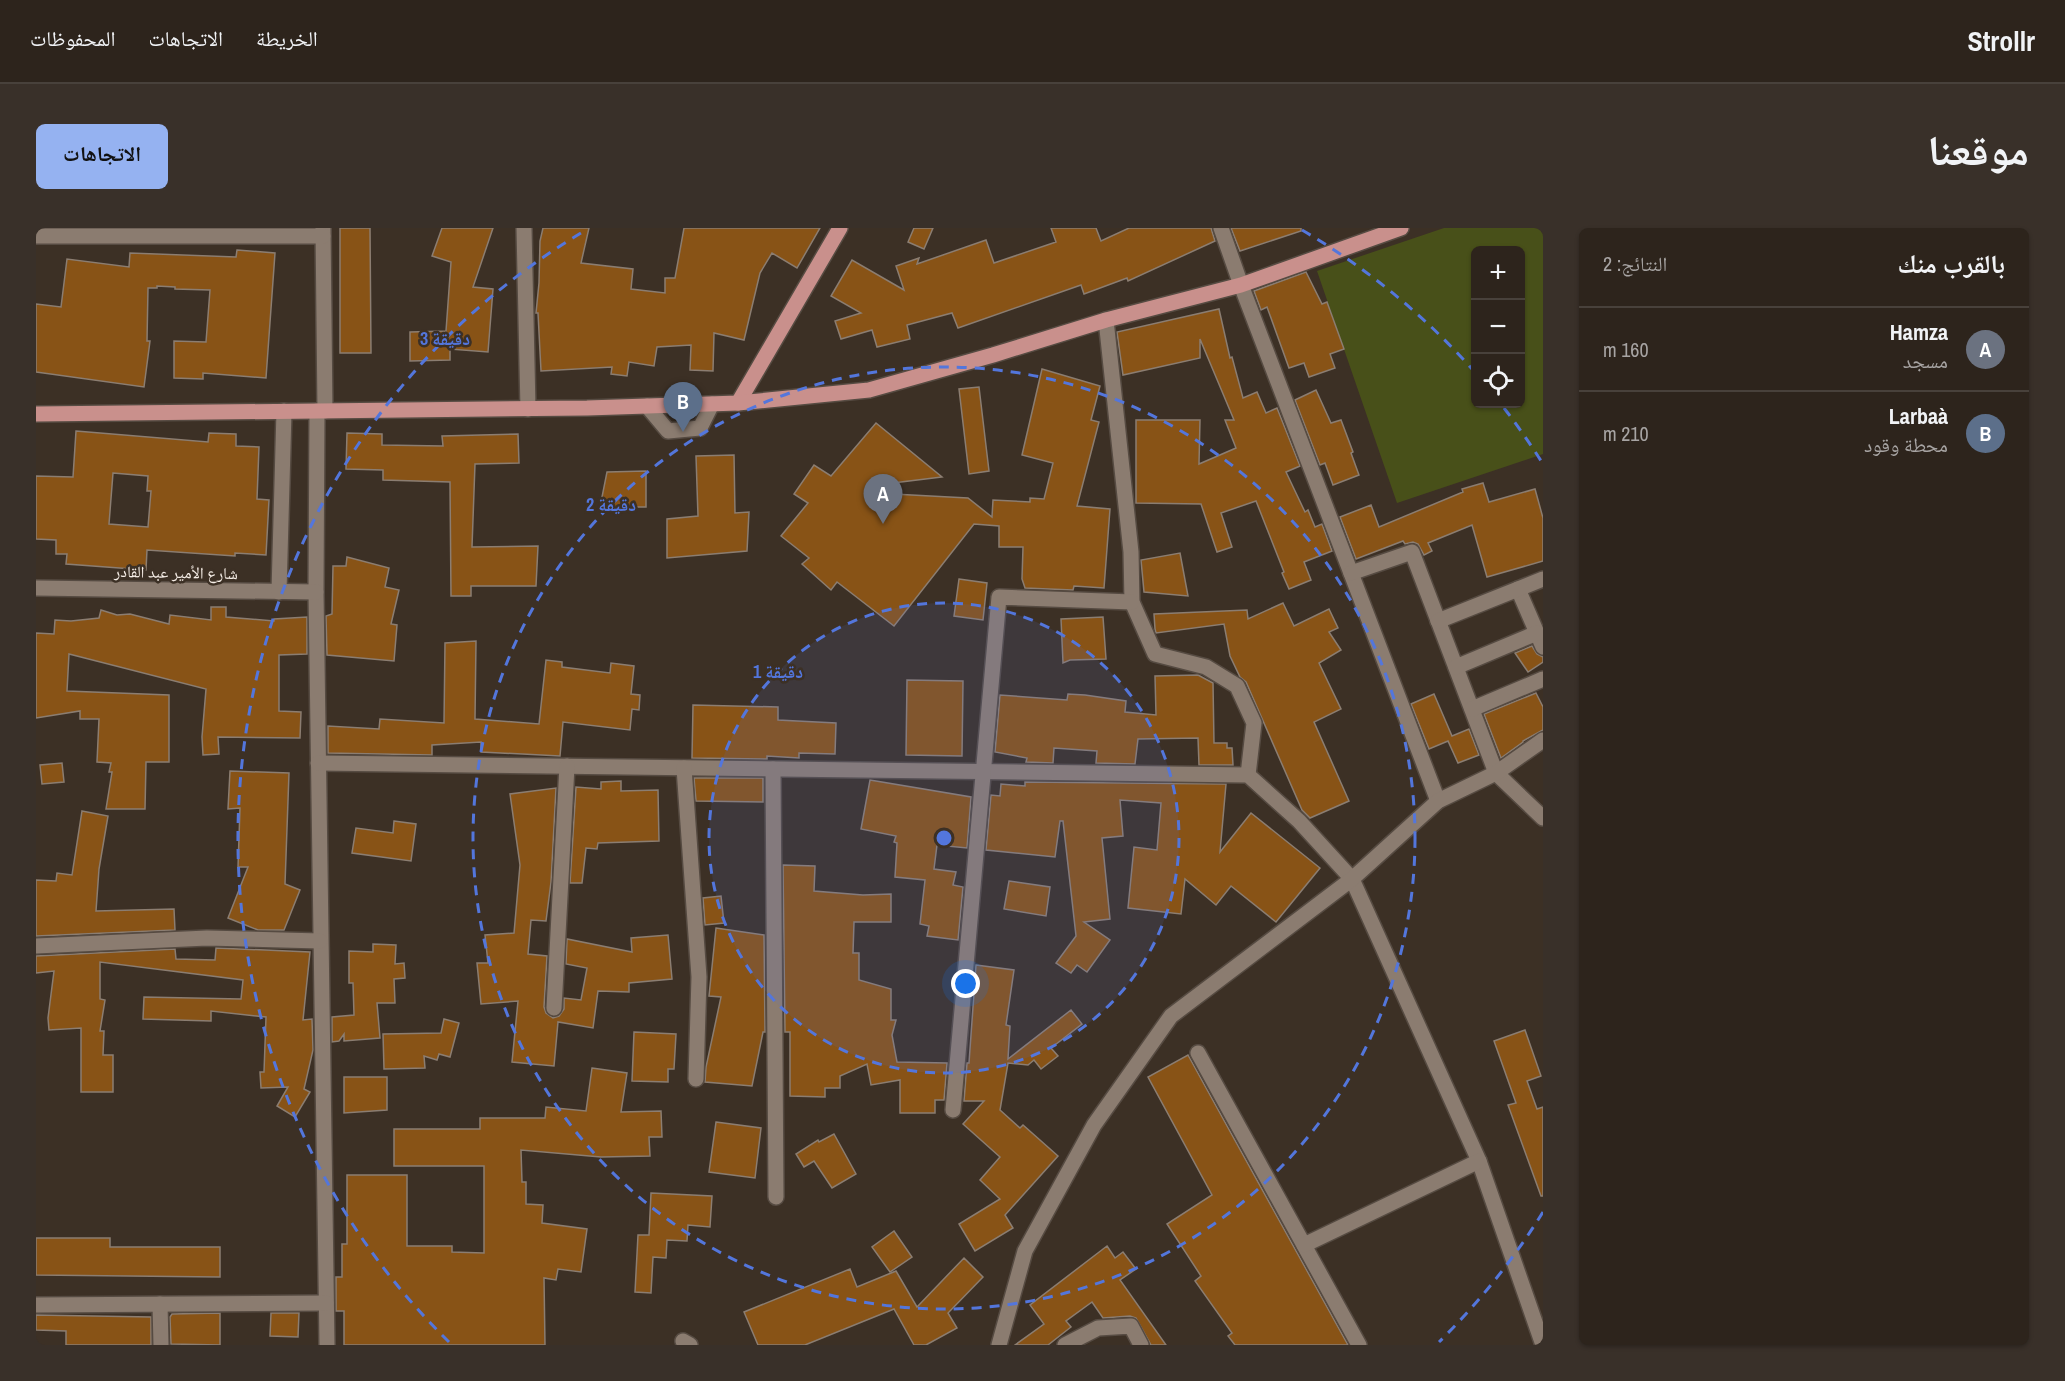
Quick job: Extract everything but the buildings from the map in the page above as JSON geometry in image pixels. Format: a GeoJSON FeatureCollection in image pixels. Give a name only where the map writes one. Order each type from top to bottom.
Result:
{"type":"FeatureCollection","features":[{"type":"Feature","properties":{"kind":"main road"},"geometry":{"type":"LineString","coordinates":[[738,403],[840,228]]}},
{"type":"Feature","properties":{"kind":"main road"},"geometry":{"type":"LineString","coordinates":[[36,414],[647,406],[738,403],[869,390],[1106,320],[1241,285],[1401,228]]}},
{"type":"Feature","properties":{"kind":"street"},"geometry":{"type":"LineString","coordinates":[[524,228],[528,409]]}},
{"type":"Feature","properties":{"kind":"street"},"geometry":{"type":"LineString","coordinates":[[1221,228],[1438,801]]}},
{"type":"Feature","properties":{"kind":"street"},"geometry":{"type":"LineString","coordinates":[[36,236],[323,232],[321,411],[315,592],[327,1345]]}},
{"type":"Feature","properties":{"kind":"street"},"geometry":{"type":"LineString","coordinates":[[1106,320],[1131,552],[1132,602],[1155,654],[1206,667],[1237,686],[1254,723],[1248,775]]}},
{"type":"Feature","properties":{"kind":"street"},"geometry":{"type":"LineString","coordinates":[[647,406],[668,432],[700,428],[712,404]]}},
{"type":"Feature","properties":{"kind":"street"},"geometry":{"type":"LineString","coordinates":[[279,592],[284,411]]}},
{"type":"Feature","properties":{"kind":"street"},"geometry":{"type":"LineString","coordinates":[[1351,573],[1412,552],[1496,773],[1543,818]]}},
{"type":"Feature","properties":{"kind":"street"},"geometry":{"type":"LineString","coordinates":[[1438,621],[1543,579]]}},
{"type":"Feature","properties":{"kind":"street","name":"شارع الأمير عبد القادر"},"geometry":{"type":"LineString","coordinates":[[36,588],[315,592]]}},
{"type":"Feature","properties":{"kind":"street"},"geometry":{"type":"LineString","coordinates":[[1456,667],[1540,640],[1518,589]]}},
{"type":"Feature","properties":{"kind":"street"},"geometry":{"type":"LineString","coordinates":[[953,1110],[999,597],[1132,602]]}},
{"type":"Feature","properties":{"kind":"street"},"geometry":{"type":"LineString","coordinates":[[1472,709],[1543,679]]}},
{"type":"Feature","properties":{"kind":"street"},"geometry":{"type":"LineString","coordinates":[[999,1345],[1025,1251],[1095,1125],[1171,1016],[1352,879],[1438,801],[1496,773],[1543,740]]}},
{"type":"Feature","properties":{"kind":"street"},"geometry":{"type":"LineString","coordinates":[[318,763],[1248,775],[1299,821],[1352,879],[1479,1161],[1543,1345]]}},
{"type":"Feature","properties":{"kind":"street"},"geometry":{"type":"LineString","coordinates":[[554,1008],[567,766]]}},
{"type":"Feature","properties":{"kind":"street"},"geometry":{"type":"LineString","coordinates":[[684,768],[699,977],[696,1078]]}},
{"type":"Feature","properties":{"kind":"street"},"geometry":{"type":"LineString","coordinates":[[772,769],[776,1197]]}},
{"type":"Feature","properties":{"kind":"street"},"geometry":{"type":"LineString","coordinates":[[36,946],[207,938],[320,941]]}},
{"type":"Feature","properties":{"kind":"street"},"geometry":{"type":"LineString","coordinates":[[1198,1053],[1359,1345]]}},
{"type":"Feature","properties":{"kind":"street"},"geometry":{"type":"LineString","coordinates":[[1304,1245],[1479,1161]]}},
{"type":"Feature","properties":{"kind":"street"},"geometry":{"type":"LineString","coordinates":[[36,1305],[326,1302]]}},
{"type":"Feature","properties":{"kind":"street"},"geometry":{"type":"LineString","coordinates":[[160,1304],[161,1345]]}},
{"type":"Feature","properties":{"kind":"street"},"geometry":{"type":"LineString","coordinates":[[1072,1344],[1098,1328],[1131,1326],[1141,1345]]}},
{"type":"Feature","properties":{"kind":"green space"},"geometry":{"type":"Polygon","coordinates":[[[1444,228],[1543,228],[1543,454],[1397,503],[1317,271],[1444,228]]]}},
{"type":"Feature","properties":{"kind":"place","name":"Larbaà"},"geometry":{"type":"Point","coordinates":[683,432]}},
{"type":"Feature","properties":{"kind":"place","name":"Hamza"},"geometry":{"type":"Point","coordinates":[883,524]}}]}
